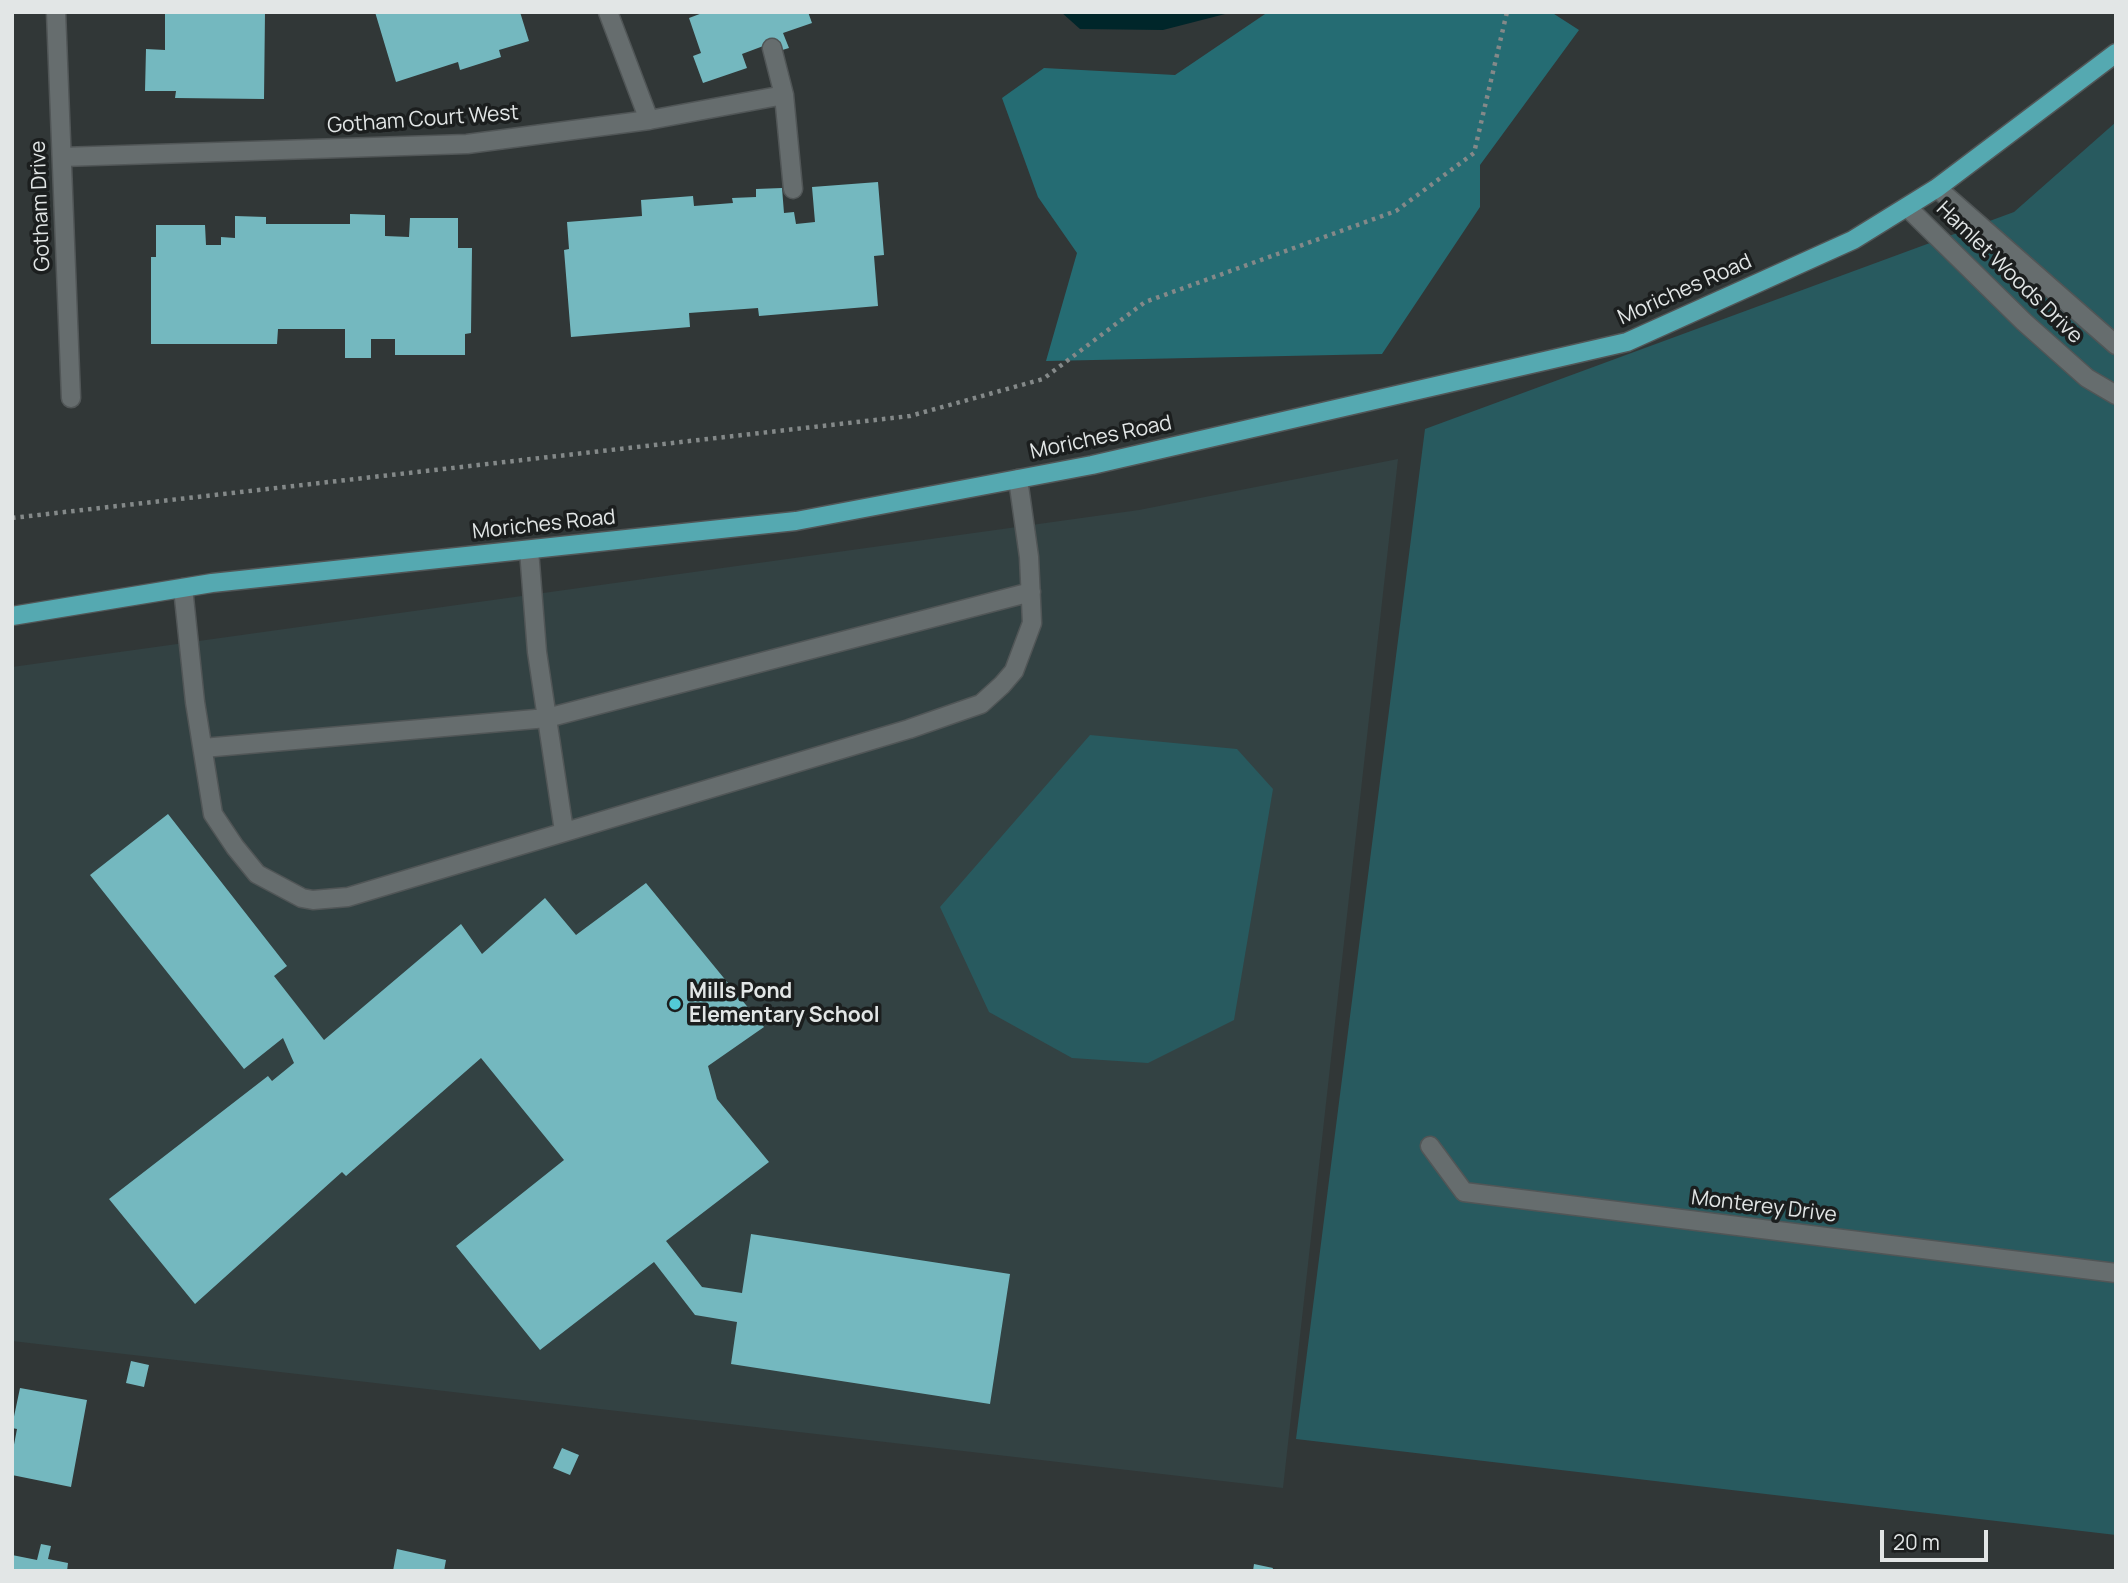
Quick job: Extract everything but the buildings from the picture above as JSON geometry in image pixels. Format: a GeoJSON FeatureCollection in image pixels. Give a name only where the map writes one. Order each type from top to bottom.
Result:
{"type":"FeatureCollection","features":[{"type":"Feature","properties":{"kind":"main road","name":"Moriches Road"},"geometry":{"type":"LineString","coordinates":[[12,617],[212,583],[796,521],[1105,462],[1627,342],[1853,240],[1937,188],[2116,53]]}},
{"type":"Feature","properties":{"kind":"street","name":"Gotham Drive"},"geometry":{"type":"LineString","coordinates":[[57,12],[71,398]]}},
{"type":"Feature","properties":{"kind":"street"},"geometry":{"type":"LineString","coordinates":[[608,12],[649,120]]}},
{"type":"Feature","properties":{"kind":"street"},"geometry":{"type":"LineString","coordinates":[[772,48],[784,95],[793,189]]}},
{"type":"Feature","properties":{"kind":"street","name":"Gotham Court West"},"geometry":{"type":"LineString","coordinates":[[62,157],[467,144],[649,120],[784,95]]}},
{"type":"Feature","properties":{"kind":"street","name":"Hamlet Woods Drive"},"geometry":{"type":"LineString","coordinates":[[1937,188],[2116,345]]}},
{"type":"Feature","properties":{"kind":"street","name":"Hamlet Woods Drive"},"geometry":{"type":"LineString","coordinates":[[1907,207],[2024,322],[2087,378],[2116,395]]}},
{"type":"Feature","properties":{"kind":"street"},"geometry":{"type":"LineString","coordinates":[[183,588],[195,702],[213,814],[257,874],[302,898],[313,900],[348,897],[909,729],[981,704],[1014,671],[1032,624],[1029,557],[1018,479]]}},
{"type":"Feature","properties":{"kind":"street"},"geometry":{"type":"LineString","coordinates":[[529,550],[537,652],[564,831]]}},
{"type":"Feature","properties":{"kind":"street"},"geometry":{"type":"LineString","coordinates":[[203,748],[547,718],[1031,592]]}},
{"type":"Feature","properties":{"kind":"street","name":"Monterey Drive"},"geometry":{"type":"LineString","coordinates":[[1430,1146],[1464,1192],[2116,1273]]}},
{"type":"Feature","properties":{"kind":"path"},"geometry":{"type":"LineString","coordinates":[[12,517],[909,416],[1044,379],[1145,302],[1396,211],[1474,153],[1507,12]]}},
{"type":"Feature","properties":{"kind":"shaded area"},"geometry":{"type":"Polygon","coordinates":[[[1061,12],[1233,12],[1163,30],[1080,29],[1061,12]]]}},
{"type":"Feature","properties":{"kind":"shaded area"},"geometry":{"type":"Polygon","coordinates":[[[1268,12],[1551,12],[1579,30],[1480,165],[1480,207],[1382,354],[1046,361],[1077,253],[1038,197],[1002,98],[1044,68],[1175,75],[1268,12]]]}},
{"type":"Feature","properties":{"kind":"shaded area"},"geometry":{"type":"Polygon","coordinates":[[[2116,122],[2116,1535],[1296,1439],[1425,429],[2014,212],[2116,122]]]}},
{"type":"Feature","properties":{"kind":"shaded area","name":"Mills Pond Elementary School"},"geometry":{"type":"Polygon","coordinates":[[[1398,459],[1283,1488],[12,1341],[12,667],[1139,510],[1398,459]]]}},
{"type":"Feature","properties":{"kind":"shaded area"},"geometry":{"type":"Polygon","coordinates":[[[1090,735],[1237,749],[1273,789],[1234,1020],[1148,1063],[1072,1058],[989,1012],[940,907],[1090,735]]]}},
{"type":"Feature","properties":{"kind":"place","name":"Mills Pond Elementary School"},"geometry":{"type":"Point","coordinates":[675,1004]}}]}
